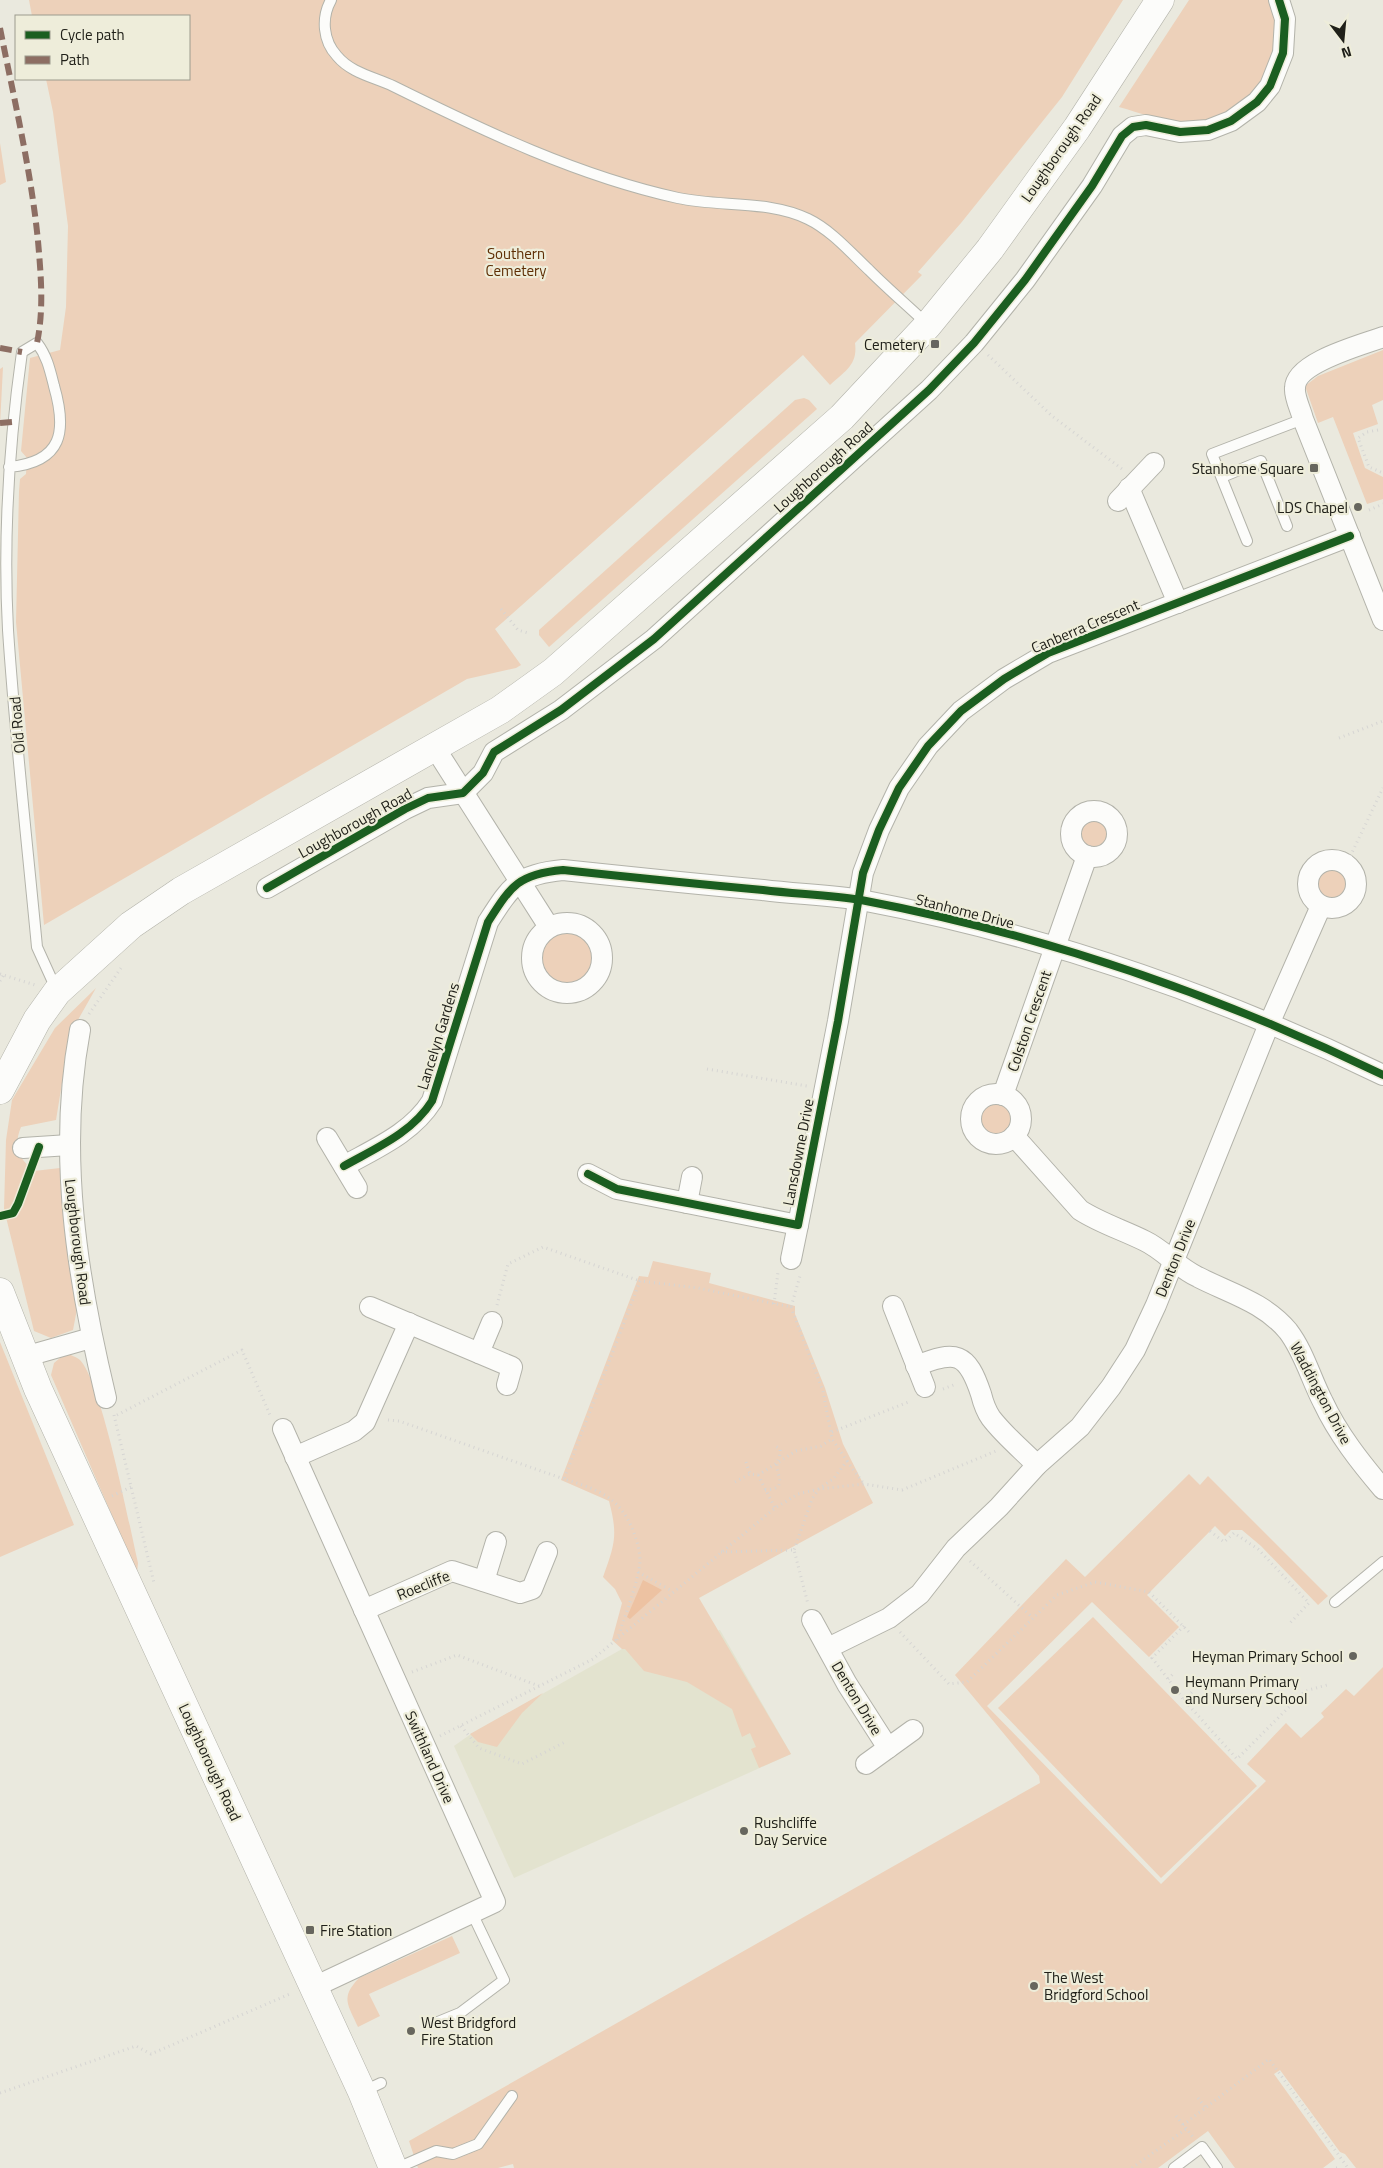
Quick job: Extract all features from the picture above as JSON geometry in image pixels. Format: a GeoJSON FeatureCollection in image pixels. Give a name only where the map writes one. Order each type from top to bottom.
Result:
{"type":"FeatureCollection","features":[{"type":"Feature","properties":{"kind":"main road","name":"Loughborough Road"},"geometry":{"type":"LineString","coordinates":[[0,1090],[36,1020],[57,992],[131,925],[181,891],[500,710],[553,672],[842,417],[928,324],[990,249],[1077,128],[1160,0]]}},
{"type":"Feature","properties":{"kind":"main road","name":"Loughborough Road"},"geometry":{"type":"LineString","coordinates":[[0,1292],[24,1358],[305,1990],[371,2087],[393,2168]]}},
{"type":"Feature","properties":{"kind":"street","name":"Loughborough Road"},"geometry":{"type":"LineString","coordinates":[[268,888],[413,805],[428,798],[463,793],[483,773],[494,752],[562,710],[654,639],[929,390],[974,343],[1025,280],[1053,241],[1092,186],[1122,136],[1133,127],[1146,125],[1180,132],[1208,130],[1231,121],[1257,102],[1270,86],[1283,54],[1285,19],[1279,0]]}},
{"type":"Feature","properties":{"kind":"street"},"geometry":{"type":"LineString","coordinates":[[1383,337],[1313,364],[1300,374],[1294,388],[1303,419],[1383,620]]}},
{"type":"Feature","properties":{"kind":"street"},"geometry":{"type":"LineString","coordinates":[[1154,464],[1128,490],[1178,603]]}},
{"type":"Feature","properties":{"kind":"street","name":"Canberra Crescent"},"geometry":{"type":"LineString","coordinates":[[859,900],[863,872],[879,830],[899,788],[928,746],[962,711],[1004,679],[1048,653],[1350,536]]}},
{"type":"Feature","properties":{"kind":"street"},"geometry":{"type":"LineString","coordinates":[[435,748],[549,927]]}},
{"type":"Feature","properties":{"kind":"street","name":"Colston Crescent"},"geometry":{"type":"LineString","coordinates":[[1003,1095],[1087,856]]}},
{"type":"Feature","properties":{"kind":"street"},"geometry":{"type":"LineString","coordinates":[[1331,860],[1346,865],[1352,871],[1356,880],[1352,896],[1339,907],[1321,906],[1310,894],[1308,879],[1311,871],[1323,862],[1331,860]]}},
{"type":"Feature","properties":{"kind":"street","name":"Stanhome Drive"},"geometry":{"type":"LineString","coordinates":[[519,881],[538,872],[562,870],[859,900],[961,923],[1054,947],[1162,981],[1269,1024],[1383,1075]]}},
{"type":"Feature","properties":{"kind":"street","name":"Lancelyn Gardens"},"geometry":{"type":"LineString","coordinates":[[344,1166],[410,1128],[423,1116],[432,1101],[488,922],[502,900],[519,881]]}},
{"type":"Feature","properties":{"kind":"street","name":"Lansdowne Drive"},"geometry":{"type":"LineString","coordinates":[[790,1266],[859,900]]}},
{"type":"Feature","properties":{"kind":"street","name":"Denton Drive"},"geometry":{"type":"LineString","coordinates":[[828,1648],[888,1618],[920,1594],[956,1548],[999,1508],[1037,1465],[1080,1427],[1111,1387],[1135,1350],[1174,1261],[1269,1024],[1321,906]]}},
{"type":"Feature","properties":{"kind":"street","name":"Loughborough Road"},"geometry":{"type":"LineString","coordinates":[[80,1030],[72,1068],[69,1145],[76,1243],[92,1338],[106,1398]]}},
{"type":"Feature","properties":{"kind":"street"},"geometry":{"type":"LineString","coordinates":[[994,1094],[1010,1098],[1019,1108],[1021,1123],[1014,1136],[1008,1141],[990,1143],[982,1140],[972,1126],[972,1117],[979,1101],[994,1094]]}},
{"type":"Feature","properties":{"kind":"street"},"geometry":{"type":"LineString","coordinates":[[1014,1136],[1080,1210],[1094,1219],[1146,1241],[1174,1261]]}},
{"type":"Feature","properties":{"kind":"street"},"geometry":{"type":"LineString","coordinates":[[327,1138],[357,1188]]}},
{"type":"Feature","properties":{"kind":"street"},"geometry":{"type":"LineString","coordinates":[[24,1148],[69,1145]]}},
{"type":"Feature","properties":{"kind":"street","name":"Lansdowne Drive"},"geometry":{"type":"LineString","coordinates":[[588,1174],[617,1190],[798,1225]]}},
{"type":"Feature","properties":{"kind":"street"},"geometry":{"type":"LineString","coordinates":[[688,1203],[692,1177]]}},
{"type":"Feature","properties":{"kind":"street","name":"Waddington Drive"},"geometry":{"type":"LineString","coordinates":[[1174,1261],[1196,1276],[1257,1305],[1274,1317],[1288,1332],[1301,1352],[1332,1420],[1356,1458],[1383,1489]]}},
{"type":"Feature","properties":{"kind":"street"},"geometry":{"type":"LineString","coordinates":[[370,1306],[512,1367],[507,1385]]}},
{"type":"Feature","properties":{"kind":"street"},"geometry":{"type":"LineString","coordinates":[[893,1306],[926,1392]]}},
{"type":"Feature","properties":{"kind":"street"},"geometry":{"type":"LineString","coordinates":[[479,1353],[492,1322]]}},
{"type":"Feature","properties":{"kind":"street"},"geometry":{"type":"LineString","coordinates":[[295,1457],[354,1431],[368,1418],[409,1324]]}},
{"type":"Feature","properties":{"kind":"street"},"geometry":{"type":"LineString","coordinates":[[24,1358],[92,1338]]}},
{"type":"Feature","properties":{"kind":"street"},"geometry":{"type":"LineString","coordinates":[[916,1366],[938,1357],[950,1355],[961,1358],[969,1365],[975,1377],[987,1411],[1037,1465]]}},
{"type":"Feature","properties":{"kind":"street","name":"Swithland Drive"},"geometry":{"type":"LineString","coordinates":[[283,1429],[495,1902],[305,1990]]}},
{"type":"Feature","properties":{"kind":"street"},"geometry":{"type":"LineString","coordinates":[[484,1581],[496,1542]]}},
{"type":"Feature","properties":{"kind":"street","name":"Roecliffe"},"geometry":{"type":"LineString","coordinates":[[364,1610],[452,1571],[520,1593],[532,1589],[547,1552]]}},
{"type":"Feature","properties":{"kind":"street","name":"Denton Drive"},"geometry":{"type":"LineString","coordinates":[[812,1620],[847,1684],[888,1748]]}},
{"type":"Feature","properties":{"kind":"street","name":"Denton Drive"},"geometry":{"type":"LineString","coordinates":[[866,1764],[912,1730]]}},
{"type":"Feature","properties":{"kind":"lane"},"geometry":{"type":"LineString","coordinates":[[332,0],[327,13],[325,35],[338,58],[353,70],[385,82],[522,146],[588,172],[678,198],[778,210],[809,219],[846,248],[928,324]]}},
{"type":"Feature","properties":{"kind":"lane","name":"Old Road"},"geometry":{"type":"LineString","coordinates":[[9,467],[27,466],[44,458],[54,450],[59,439],[60,405],[45,354],[37,343],[22,352],[12,422],[9,467],[8,629],[37,947],[57,992]]}},
{"type":"Feature","properties":{"kind":"lane"},"geometry":{"type":"LineString","coordinates":[[1247,541],[1212,454],[1303,419]]}},
{"type":"Feature","properties":{"kind":"lane"},"geometry":{"type":"LineString","coordinates":[[1222,477],[1261,461],[1287,526]]}},
{"type":"Feature","properties":{"kind":"lane"},"geometry":{"type":"LineString","coordinates":[[1335,1602],[1383,1562]]}},
{"type":"Feature","properties":{"kind":"lane"},"geometry":{"type":"LineString","coordinates":[[438,2022],[460,2012],[504,1980],[472,1913]]}},
{"type":"Feature","properties":{"kind":"lane"},"geometry":{"type":"LineString","coordinates":[[397,2168],[436,2151],[453,2154],[478,2144],[512,2096]]}},
{"type":"Feature","properties":{"kind":"lane"},"geometry":{"type":"LineString","coordinates":[[1174,2168],[1202,2147],[1217,2168]]}},
{"type":"Feature","properties":{"kind":"path"},"geometry":{"type":"LineString","coordinates":[[974,343],[1128,490]]}},
{"type":"Feature","properties":{"kind":"path"},"geometry":{"type":"LineString","coordinates":[[1378,430],[1367,432],[1358,438],[1369,467],[1383,473]]}},
{"type":"Feature","properties":{"kind":"path"},"geometry":{"type":"LineString","coordinates":[[1369,510],[1383,504]]}},
{"type":"Feature","properties":{"kind":"path"},"geometry":{"type":"LineString","coordinates":[[501,609],[518,630],[528,633]]}},
{"type":"Feature","properties":{"kind":"path"},"geometry":{"type":"LineString","coordinates":[[1340,738],[1383,721]]}},
{"type":"Feature","properties":{"kind":"path"},"geometry":{"type":"LineString","coordinates":[[1346,865],[1383,788]]}},
{"type":"Feature","properties":{"kind":"path"},"geometry":{"type":"LineString","coordinates":[[80,1030],[107,986],[123,965]]}},
{"type":"Feature","properties":{"kind":"path"},"geometry":{"type":"LineString","coordinates":[[0,981],[2,974],[57,992]]}},
{"type":"Feature","properties":{"kind":"path"},"geometry":{"type":"LineString","coordinates":[[707,1069],[824,1089]]}},
{"type":"Feature","properties":{"kind":"path"},"geometry":{"type":"LineString","coordinates":[[492,1322],[508,1264],[543,1247],[640,1281],[698,1288],[791,1307]]}},
{"type":"Feature","properties":{"kind":"path"},"geometry":{"type":"LineString","coordinates":[[774,1304],[778,1271],[790,1266],[800,1275],[791,1307],[822,1391],[832,1439],[864,1484]]}},
{"type":"Feature","properties":{"kind":"path"},"geometry":{"type":"LineString","coordinates":[[564,1478],[640,1281]]}},
{"type":"Feature","properties":{"kind":"path"},"geometry":{"type":"LineString","coordinates":[[115,1417],[242,1350],[270,1414],[283,1429]]}},
{"type":"Feature","properties":{"kind":"path"},"geometry":{"type":"LineString","coordinates":[[832,1432],[926,1392],[975,1377]]}},
{"type":"Feature","properties":{"kind":"path"},"geometry":{"type":"LineString","coordinates":[[106,1398],[115,1417],[154,1584]]}},
{"type":"Feature","properties":{"kind":"path"},"geometry":{"type":"LineString","coordinates":[[368,1418],[399,1421],[564,1478],[593,1489],[618,1504],[632,1529],[638,1546],[638,1572],[617,1640]]}},
{"type":"Feature","properties":{"kind":"path"},"geometry":{"type":"LineString","coordinates":[[735,1482],[750,1474],[758,1475],[796,1452],[821,1446],[832,1439]]}},
{"type":"Feature","properties":{"kind":"path"},"geometry":{"type":"LineString","coordinates":[[424,1744],[593,1659],[720,1552],[775,1508],[798,1494],[819,1489],[864,1484],[902,1490],[1015,1443]]}},
{"type":"Feature","properties":{"kind":"path"},"geometry":{"type":"LineString","coordinates":[[764,1490],[770,1490],[779,1484],[781,1478],[777,1464],[780,1449],[774,1445]]}},
{"type":"Feature","properties":{"kind":"path"},"geometry":{"type":"LineString","coordinates":[[812,1620],[794,1550],[812,1499],[819,1489],[834,1478],[847,1461]]}},
{"type":"Feature","properties":{"kind":"path"},"geometry":{"type":"LineString","coordinates":[[746,1462],[750,1474]]}},
{"type":"Feature","properties":{"kind":"path"},"geometry":{"type":"LineString","coordinates":[[758,1475],[764,1490],[775,1508]]}},
{"type":"Feature","properties":{"kind":"path"},"geometry":{"type":"LineString","coordinates":[[1210,1531],[1224,1542],[1234,1533],[1258,1549],[1309,1603],[1290,1623]]}},
{"type":"Feature","properties":{"kind":"path"},"geometry":{"type":"LineString","coordinates":[[956,1548],[1033,1618]]}},
{"type":"Feature","properties":{"kind":"path"},"geometry":{"type":"LineString","coordinates":[[720,1552],[794,1550]]}},
{"type":"Feature","properties":{"kind":"path"},"geometry":{"type":"LineString","coordinates":[[638,1572],[672,1591]]}},
{"type":"Feature","properties":{"kind":"path"},"geometry":{"type":"LineString","coordinates":[[888,1618],[948,1684],[967,1682],[1057,1595],[1095,1582],[1149,1592],[1189,1632]]}},
{"type":"Feature","properties":{"kind":"path"},"geometry":{"type":"LineString","coordinates":[[1184,1626],[1152,1658],[1184,1700],[1237,1759],[1305,1691],[1327,1686]]}},
{"type":"Feature","properties":{"kind":"path"},"geometry":{"type":"LineString","coordinates":[[395,1679],[457,1655],[540,1686]]}},
{"type":"Feature","properties":{"kind":"path"},"geometry":{"type":"LineString","coordinates":[[1168,1680],[1174,1673]]}},
{"type":"Feature","properties":{"kind":"path"},"geometry":{"type":"LineString","coordinates":[[1184,1700],[1192,1692]]}},
{"type":"Feature","properties":{"kind":"path"},"geometry":{"type":"LineString","coordinates":[[461,1726],[479,1748],[522,1764],[568,1741]]}},
{"type":"Feature","properties":{"kind":"path"},"geometry":{"type":"LineString","coordinates":[[0,2093],[136,2046],[151,2054],[305,1990]]}},
{"type":"Feature","properties":{"kind":"path"},"geometry":{"type":"LineString","coordinates":[[1183,2125],[1269,2059],[1348,2168]]}},
{"type":"Feature","properties":{"kind":"path"},"geometry":{"type":"LineString","coordinates":[[1198,2098],[1206,2107]]}},
{"type":"Feature","properties":{"kind":"path"},"geometry":{"type":"LineString","coordinates":[[1132,2168],[1188,2130],[1176,2116]]}},
{"type":"Feature","properties":{"kind":"shaded area"},"geometry":{"type":"Polygon","coordinates":[[[643,1580],[662,1590],[630,1619],[627,1617],[643,1580]]]}},
{"type":"Feature","properties":{"kind":"shaded area"},"geometry":{"type":"Polygon","coordinates":[[[720,1630],[791,1754],[514,1878],[454,1746],[471,1734],[622,1649],[720,1630]]]}},
{"type":"Feature","properties":{"kind":"green space","name":"Southern Cemetery"},"geometry":{"type":"Polygon","coordinates":[[[29,0],[1123,0],[1062,97],[961,223],[918,272],[922,275],[855,343],[854,357],[849,367],[830,385],[803,355],[495,629],[521,665],[516,668],[467,679],[44,925],[16,622],[19,491],[20,479],[26,474],[27,458],[21,451],[30,358],[60,350],[66,307],[68,226],[53,112],[46,80],[190,80],[190,15],[32,15],[29,0]]]}},
{"type":"Feature","properties":{"kind":"green space"},"geometry":{"type":"Polygon","coordinates":[[[1189,0],[1271,0],[1274,16],[1274,47],[1271,62],[1258,89],[1233,110],[1212,119],[1196,123],[1163,120],[1119,107],[1189,0]]]}},
{"type":"Feature","properties":{"kind":"green space"},"geometry":{"type":"Polygon","coordinates":[[[0,143],[6,182],[0,185],[0,143]]]}},
{"type":"Feature","properties":{"kind":"green space"},"geometry":{"type":"Polygon","coordinates":[[[1383,350],[1383,400],[1372,405],[1378,424],[1353,433],[1365,468],[1383,477],[1383,499],[1367,504],[1333,417],[1318,423],[1305,386],[1318,376],[1383,350]]]}},
{"type":"Feature","properties":{"kind":"green space"},"geometry":{"type":"Polygon","coordinates":[[[3,367],[0,425],[0,369],[3,367]]]}},
{"type":"Feature","properties":{"kind":"green space"},"geometry":{"type":"Polygon","coordinates":[[[804,398],[809,400],[817,409],[549,647],[539,635],[539,630],[795,400],[804,398]]]}},
{"type":"Feature","properties":{"kind":"green space"},"geometry":{"type":"Polygon","coordinates":[[[1094,820],[1104,824],[1108,834],[1104,844],[1094,848],[1084,844],[1080,834],[1084,824],[1094,820]]]}},
{"type":"Feature","properties":{"kind":"green space"},"geometry":{"type":"Polygon","coordinates":[[[1332,867],[1344,872],[1349,884],[1344,896],[1332,901],[1320,896],[1315,884],[1320,872],[1332,867]]]}},
{"type":"Feature","properties":{"kind":"green space"},"geometry":{"type":"Polygon","coordinates":[[[562,930],[572,930],[582,934],[590,942],[594,957],[590,972],[582,980],[572,984],[562,984],[552,980],[544,972],[540,962],[540,952],[544,942],[552,934],[562,930]]]}},
{"type":"Feature","properties":{"kind":"green space"},"geometry":{"type":"Polygon","coordinates":[[[96,988],[70,1034],[56,1120],[21,1127],[17,1140],[18,1152],[34,1171],[60,1168],[77,1309],[73,1330],[51,1338],[34,1331],[4,1209],[6,1140],[12,1100],[55,1028],[96,988]]]}},
{"type":"Feature","properties":{"kind":"green space"},"geometry":{"type":"Polygon","coordinates":[[[996,1103],[1002,1104],[1007,1108],[1011,1113],[1011,1125],[1007,1130],[1002,1134],[996,1135],[990,1134],[985,1130],[981,1125],[980,1119],[981,1113],[985,1108],[990,1104],[996,1103]]]}},
{"type":"Feature","properties":{"kind":"green space"},"geometry":{"type":"Polygon","coordinates":[[[653,1261],[711,1273],[709,1283],[795,1306],[795,1314],[825,1388],[843,1444],[873,1503],[699,1598],[791,1754],[759,1768],[751,1749],[756,1747],[750,1733],[742,1737],[732,1709],[687,1682],[644,1671],[625,1649],[622,1649],[612,1640],[622,1603],[615,1589],[603,1577],[614,1539],[614,1523],[609,1501],[561,1480],[639,1276],[648,1277],[653,1261]]]}},
{"type":"Feature","properties":{"kind":"green space"},"geometry":{"type":"Polygon","coordinates":[[[0,1342],[74,1525],[0,1557],[0,1342]]]}},
{"type":"Feature","properties":{"kind":"green space"},"geometry":{"type":"Polygon","coordinates":[[[66,1353],[80,1360],[97,1396],[114,1456],[138,1563],[137,1573],[51,1375],[54,1363],[66,1353]]]}},
{"type":"Feature","properties":{"kind":"green space","name":"The West Bridgford School"},"geometry":{"type":"Polygon","coordinates":[[[1189,1474],[1200,1485],[1208,1476],[1328,1596],[1318,1605],[1261,1546],[1242,1530],[1231,1530],[1225,1536],[1215,1526],[1147,1595],[1179,1627],[1149,1657],[1092,1602],[987,1706],[1161,1884],[1266,1781],[1247,1764],[1286,1723],[1301,1738],[1324,1717],[1321,1713],[1346,1689],[1354,1696],[1383,1667],[1383,2168],[1356,2168],[1345,2154],[1340,2152],[1280,2070],[1274,2074],[1335,2159],[1323,2168],[1235,2168],[1208,2131],[1158,2168],[514,2168],[513,2164],[498,2168],[418,2168],[409,2141],[1040,1783],[1039,1776],[955,1675],[1066,1559],[1085,1577],[1189,1474]]]}},
{"type":"Feature","properties":{"kind":"green space"},"geometry":{"type":"Polygon","coordinates":[[[1093,1617],[1257,1786],[1161,1878],[998,1708],[1093,1617]]]}},
{"type":"Feature","properties":{"kind":"green space"},"geometry":{"type":"Polygon","coordinates":[[[543,1693],[522,1713],[497,1747],[478,1742],[470,1734],[543,1693]]]}},
{"type":"Feature","properties":{"kind":"green space"},"geometry":{"type":"Polygon","coordinates":[[[452,1936],[460,1953],[369,1994],[380,2016],[358,2027],[349,2007],[348,1996],[349,1991],[359,1978],[452,1936]]]}},
{"type":"Feature","properties":{"kind":"marked path"},"geometry":{"type":"LineString","coordinates":[[0,28],[22,134],[35,214],[41,292],[41,318],[37,343]]}},
{"type":"Feature","properties":{"kind":"marked path"},"geometry":{"type":"LineString","coordinates":[[0,348],[22,352]]}},
{"type":"Feature","properties":{"kind":"marked path"},"geometry":{"type":"LineString","coordinates":[[0,423],[12,422]]}},
{"type":"Feature","properties":{"kind":"cycle path"},"geometry":{"type":"LineString","coordinates":[[267,888],[405,809],[428,798],[463,793],[483,773],[494,752],[561,710],[654,639],[929,390],[974,343],[1025,280],[1092,186],[1122,136],[1133,127],[1146,125],[1180,132],[1208,130],[1231,121],[1257,102],[1270,86],[1283,53],[1285,19],[1279,0]]}},
{"type":"Feature","properties":{"kind":"cycle path"},"geometry":{"type":"LineString","coordinates":[[588,1174],[617,1189],[798,1225],[838,1021],[863,873],[879,830],[899,788],[928,746],[961,711],[1004,679],[1048,653],[1350,536]]}},
{"type":"Feature","properties":{"kind":"cycle path"},"geometry":{"type":"LineString","coordinates":[[344,1166],[404,1131],[424,1112],[432,1101],[488,922],[503,899],[517,884],[536,875],[563,870],[849,898],[995,930],[1062,949],[1193,993],[1321,1046],[1383,1075]]}},
{"type":"Feature","properties":{"kind":"cycle path"},"geometry":{"type":"LineString","coordinates":[[0,1216],[13,1213],[39,1147]]}},
{"type":"Feature","properties":{"kind":"place","name":"Cemetery"},"geometry":{"type":"Point","coordinates":[935,344]}},
{"type":"Feature","properties":{"kind":"place","name":"Stanhome Square"},"geometry":{"type":"Point","coordinates":[1314,468]}},
{"type":"Feature","properties":{"kind":"place","name":"LDS Chapel"},"geometry":{"type":"Point","coordinates":[1358,507]}},
{"type":"Feature","properties":{"kind":"place","name":"Heyman Primary School"},"geometry":{"type":"Point","coordinates":[1353,1656]}},
{"type":"Feature","properties":{"kind":"place","name":"Heymann Primary and Nursery School"},"geometry":{"type":"Point","coordinates":[1175,1690]}},
{"type":"Feature","properties":{"kind":"place","name":"Rushcliffe Day Service"},"geometry":{"type":"Point","coordinates":[744,1831]}},
{"type":"Feature","properties":{"kind":"place","name":"Fire Station"},"geometry":{"type":"Point","coordinates":[310,1930]}},
{"type":"Feature","properties":{"kind":"place","name":"The West Bridgford School"},"geometry":{"type":"Point","coordinates":[1034,1986]}},
{"type":"Feature","properties":{"kind":"place","name":"West Bridgford Fire Station"},"geometry":{"type":"Point","coordinates":[411,2031]}}]}
